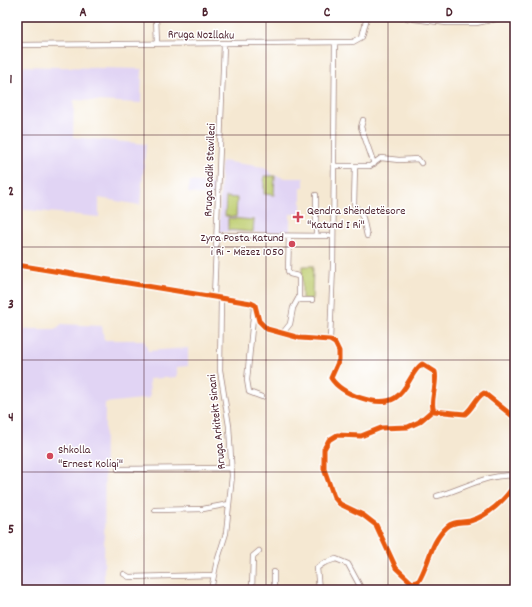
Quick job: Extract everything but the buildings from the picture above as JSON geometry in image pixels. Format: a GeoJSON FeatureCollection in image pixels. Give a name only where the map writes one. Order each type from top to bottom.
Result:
{"type":"FeatureCollection","features":[{"type":"Feature","properties":{"kind":"street"},"geometry":{"type":"LineString","coordinates":[[156,17],[157,43]]}},
{"type":"Feature","properties":{"kind":"street","name":"Rruga Nozllaku"},"geometry":{"type":"LineString","coordinates":[[17,45],[354,42],[359,40],[364,32],[367,17]]}},
{"type":"Feature","properties":{"kind":"street"},"geometry":{"type":"LineString","coordinates":[[397,17],[447,23],[476,23],[506,17]]}},
{"type":"Feature","properties":{"kind":"street"},"geometry":{"type":"LineString","coordinates":[[476,23],[478,17]]}},
{"type":"Feature","properties":{"kind":"street"},"geometry":{"type":"LineString","coordinates":[[330,340],[334,236],[335,43]]}},
{"type":"Feature","properties":{"kind":"street","name":"Rruga Sadik Stavileci"},"geometry":{"type":"LineString","coordinates":[[214,297],[224,44]]}},
{"type":"Feature","properties":{"kind":"street"},"geometry":{"type":"LineString","coordinates":[[363,120],[361,127],[374,164]]}},
{"type":"Feature","properties":{"kind":"street"},"geometry":{"type":"LineString","coordinates":[[334,166],[370,166],[381,158],[399,160],[418,159],[421,163]]}},
{"type":"Feature","properties":{"kind":"street"},"geometry":{"type":"LineString","coordinates":[[355,166],[354,204],[363,218],[367,236]]}},
{"type":"Feature","properties":{"kind":"street"},"geometry":{"type":"LineString","coordinates":[[316,196],[316,236]]}},
{"type":"Feature","properties":{"kind":"street"},"geometry":{"type":"LineString","coordinates":[[216,235],[334,236]]}},
{"type":"Feature","properties":{"kind":"street"},"geometry":{"type":"LineString","coordinates":[[282,334],[290,324],[293,308],[298,300],[300,278],[290,274],[288,271],[289,236]]}},
{"type":"Feature","properties":{"kind":"street"},"geometry":{"type":"LineString","coordinates":[[17,265],[255,304]]}},
{"type":"Feature","properties":{"kind":"street","name":"Rruga Arkitekt Sinani"},"geometry":{"type":"LineString","coordinates":[[211,590],[226,533],[232,468],[228,424],[220,370],[221,298]]}},
{"type":"Feature","properties":{"kind":"street"},"geometry":{"type":"LineString","coordinates":[[298,300],[312,300]]}},
{"type":"Feature","properties":{"kind":"street"},"geometry":{"type":"LineString","coordinates":[[255,304],[262,326],[268,330],[300,338],[330,340],[337,346],[339,356],[331,378],[348,392],[365,400],[380,401],[395,398],[406,387],[420,365],[422,364],[433,369],[436,380],[433,410],[419,422],[408,427],[386,427],[361,436],[337,435],[329,440],[324,449],[324,469],[334,497],[340,504],[363,515],[376,525],[392,560],[408,581],[412,583],[418,582],[433,547],[447,527],[454,523],[468,521],[487,514],[515,484]]}},
{"type":"Feature","properties":{"kind":"street"},"geometry":{"type":"LineString","coordinates":[[255,304],[248,380],[249,392],[262,397]]}},
{"type":"Feature","properties":{"kind":"street"},"geometry":{"type":"LineString","coordinates":[[433,410],[436,412],[464,414],[472,408],[480,395],[484,393],[515,418]]}},
{"type":"Feature","properties":{"kind":"street"},"geometry":{"type":"LineString","coordinates":[[118,469],[232,468]]}},
{"type":"Feature","properties":{"kind":"street"},"geometry":{"type":"LineString","coordinates":[[437,496],[465,488],[474,482],[515,476]]}},
{"type":"Feature","properties":{"kind":"street"},"geometry":{"type":"LineString","coordinates":[[155,510],[203,509],[229,504]]}},
{"type":"Feature","properties":{"kind":"street"},"geometry":{"type":"LineString","coordinates":[[252,590],[253,556],[259,551]]}},
{"type":"Feature","properties":{"kind":"street"},"geometry":{"type":"LineString","coordinates":[[320,590],[317,568],[324,563],[336,559],[348,564],[362,590]]}},
{"type":"Feature","properties":{"kind":"street"},"geometry":{"type":"LineString","coordinates":[[274,572],[274,590]]}},
{"type":"Feature","properties":{"kind":"street"},"geometry":{"type":"LineString","coordinates":[[124,574],[129,577],[214,575]]}},
{"type":"Feature","properties":{"kind":"shaded area"},"geometry":{"type":"Polygon","coordinates":[[[17,66],[142,69],[141,103],[74,100],[73,137],[146,144],[140,205],[99,198],[99,217],[17,209],[17,66]]]}},
{"type":"Feature","properties":{"kind":"shaded area"},"geometry":{"type":"Polygon","coordinates":[[[221,161],[264,167],[273,175],[285,178],[304,178],[304,187],[301,188],[301,214],[290,214],[290,233],[219,232],[221,161]]]}},
{"type":"Feature","properties":{"kind":"shaded area"},"geometry":{"type":"Polygon","coordinates":[[[190,181],[215,184],[213,196],[188,193],[190,181]]]}},
{"type":"Feature","properties":{"kind":"shaded area"},"geometry":{"type":"Polygon","coordinates":[[[62,324],[102,326],[104,340],[144,340],[148,351],[188,348],[188,366],[177,367],[177,377],[149,379],[150,398],[105,403],[104,590],[17,590],[17,329],[57,329],[62,324]]]}},
{"type":"Feature","properties":{"kind":"green space"},"geometry":{"type":"Polygon","coordinates":[[[264,176],[275,176],[274,195],[264,194],[264,176]]]}},
{"type":"Feature","properties":{"kind":"green space"},"geometry":{"type":"Polygon","coordinates":[[[226,197],[237,198],[236,217],[225,216],[226,197]]]}},
{"type":"Feature","properties":{"kind":"green space"},"geometry":{"type":"Polygon","coordinates":[[[228,218],[254,220],[253,232],[228,230],[228,218]]]}},
{"type":"Feature","properties":{"kind":"green space"},"geometry":{"type":"Polygon","coordinates":[[[302,266],[313,266],[312,299],[302,299],[302,266]]]}},
{"type":"Feature","properties":{"kind":"cycle path"},"geometry":{"type":"LineString","coordinates":[[17,265],[251,303],[255,305],[259,321],[267,329],[300,338],[330,340],[335,343],[339,351],[339,360],[331,378],[343,389],[360,398],[379,401],[388,401],[395,398],[403,390],[415,371],[422,364],[435,372],[436,377],[432,403],[434,411],[465,414],[484,393],[515,418]]}},
{"type":"Feature","properties":{"kind":"cycle path"},"geometry":{"type":"LineString","coordinates":[[433,410],[419,422],[408,427],[381,428],[361,436],[337,435],[329,440],[324,449],[324,469],[334,497],[340,504],[363,515],[376,525],[396,568],[412,583],[418,582],[433,547],[441,533],[449,525],[477,519],[490,511],[496,507],[515,484]]}},
{"type":"Feature","properties":{"kind":"place","name":"Qendra Shëndetësore \"Katund I Ri\""},"geometry":{"type":"Point","coordinates":[298,217]}},
{"type":"Feature","properties":{"kind":"place","name":"Zyra Posta Katund i Ri - Mëzez 1050"},"geometry":{"type":"Point","coordinates":[292,244]}},
{"type":"Feature","properties":{"kind":"place","name":"Shkolla \"Ernest Koliqi\""},"geometry":{"type":"Point","coordinates":[50,456]}}]}
